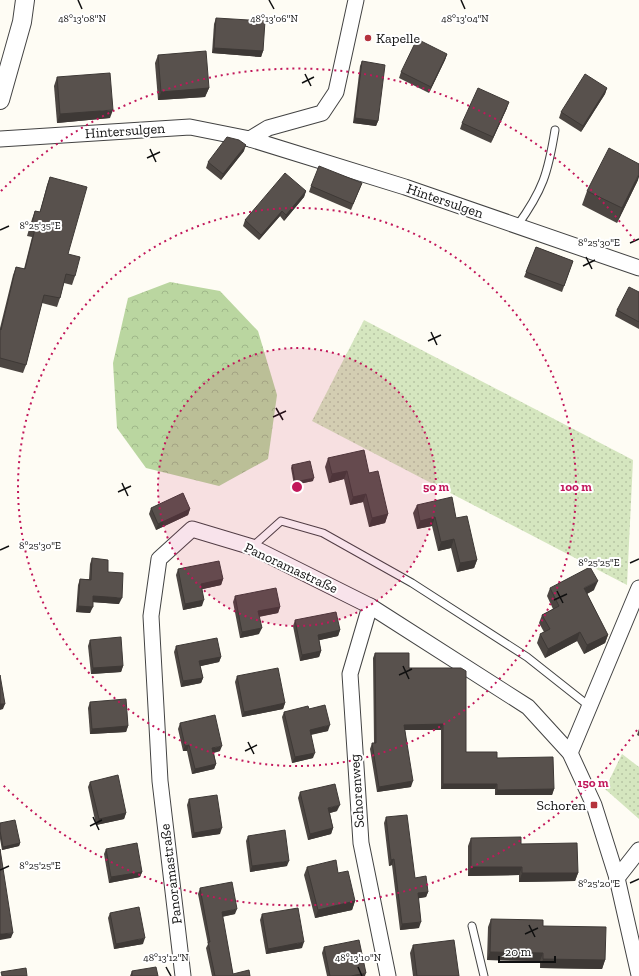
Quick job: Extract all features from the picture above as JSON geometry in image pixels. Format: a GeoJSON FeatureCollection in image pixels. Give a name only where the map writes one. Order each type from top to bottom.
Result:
{"type":"FeatureCollection","features":[{"type":"Feature","properties":{"kind":"street"},"geometry":{"type":"LineString","coordinates":[[0,100],[22,22],[25,0]]}},
{"type":"Feature","properties":{"kind":"street"},"geometry":{"type":"LineString","coordinates":[[250,139],[268,128],[322,113],[336,92],[356,0]]}},
{"type":"Feature","properties":{"kind":"street","name":"Hintersulgen"},"geometry":{"type":"LineString","coordinates":[[0,139],[190,127],[250,139],[405,187],[639,268]]}},
{"type":"Feature","properties":{"kind":"street","name":"Panoramastraße"},"geometry":{"type":"LineString","coordinates":[[183,976],[160,781],[151,616],[159,559],[192,529],[252,547],[370,606],[528,707],[570,753],[594,805],[617,878],[639,975]]}},
{"type":"Feature","properties":{"kind":"street"},"geometry":{"type":"LineString","coordinates":[[570,753],[639,588]]}},
{"type":"Feature","properties":{"kind":"street","name":"Schorenweg"},"geometry":{"type":"LineString","coordinates":[[370,606],[350,674],[361,843],[388,976]]}},
{"type":"Feature","properties":{"kind":"street"},"geometry":{"type":"LineString","coordinates":[[617,878],[639,850]]}},
{"type":"Feature","properties":{"kind":"lane"},"geometry":{"type":"LineString","coordinates":[[517,226],[532,206],[541,189],[549,166],[555,130]]}},
{"type":"Feature","properties":{"kind":"lane"},"geometry":{"type":"LineString","coordinates":[[252,547],[282,521],[323,533],[412,583],[527,657],[589,706]]}},
{"type":"Feature","properties":{"kind":"lane"},"geometry":{"type":"LineString","coordinates":[[472,926],[484,976]]}},
{"type":"Feature","properties":{"kind":"green space"},"geometry":{"type":"Polygon","coordinates":[[[170,282],[220,291],[258,331],[277,395],[268,459],[219,486],[146,468],[117,428],[113,363],[128,298],[170,282]]]}},
{"type":"Feature","properties":{"kind":"green space"},"geometry":{"type":"Polygon","coordinates":[[[364,320],[633,460],[627,585],[312,421],[364,320]]]}},
{"type":"Feature","properties":{"kind":"green space"},"geometry":{"type":"Polygon","coordinates":[[[622,754],[639,767],[639,819],[605,789],[622,754]]]}},
{"type":"Feature","properties":{"kind":"building"},"geometry":{"type":"Polygon","coordinates":[[[216,18],[265,21],[263,51],[214,48],[216,18]]]}},
{"type":"Feature","properties":{"kind":"building"},"geometry":{"type":"Polygon","coordinates":[[[417,39],[447,54],[431,87],[401,72],[417,39]]]}},
{"type":"Feature","properties":{"kind":"building"},"geometry":{"type":"Polygon","coordinates":[[[206,51],[209,88],[161,92],[158,55],[206,51]]]}},
{"type":"Feature","properties":{"kind":"building"},"geometry":{"type":"Polygon","coordinates":[[[362,61],[385,65],[378,121],[355,118],[362,61]]]}},
{"type":"Feature","properties":{"kind":"building"},"geometry":{"type":"Polygon","coordinates":[[[110,73],[113,110],[60,114],[57,77],[110,73]]]}},
{"type":"Feature","properties":{"kind":"building"},"geometry":{"type":"Polygon","coordinates":[[[585,74],[607,88],[583,126],[561,112],[585,74]]]}},
{"type":"Feature","properties":{"kind":"building"},"geometry":{"type":"Polygon","coordinates":[[[478,88],[509,102],[493,137],[462,123],[478,88]]]}},
{"type":"Feature","properties":{"kind":"building"},"geometry":{"type":"Polygon","coordinates":[[[227,137],[239,140],[246,145],[223,174],[208,162],[227,137]]]}},
{"type":"Feature","properties":{"kind":"building"},"geometry":{"type":"Polygon","coordinates":[[[609,148],[639,164],[639,174],[622,208],[587,191],[609,148]]]}},
{"type":"Feature","properties":{"kind":"building"},"geometry":{"type":"Polygon","coordinates":[[[319,166],[362,183],[353,204],[311,186],[319,166]]]}},
{"type":"Feature","properties":{"kind":"building"},"geometry":{"type":"Polygon","coordinates":[[[285,173],[306,191],[286,215],[282,211],[261,235],[245,220],[285,173]]]}},
{"type":"Feature","properties":{"kind":"building"},"geometry":{"type":"Polygon","coordinates":[[[50,177],[87,187],[68,254],[80,257],[75,276],[66,274],[60,298],[44,295],[26,365],[0,358],[0,329],[1,330],[16,267],[25,269],[35,229],[31,227],[35,211],[40,212],[50,177]]]}},
{"type":"Feature","properties":{"kind":"building"},"geometry":{"type":"Polygon","coordinates":[[[536,247],[573,261],[564,286],[526,272],[536,247]]]}},
{"type":"Feature","properties":{"kind":"building"},"geometry":{"type":"Polygon","coordinates":[[[629,287],[639,292],[639,322],[617,310],[629,287]]]}},
{"type":"Feature","properties":{"kind":"building"},"geometry":{"type":"Polygon","coordinates":[[[364,450],[369,473],[378,471],[388,514],[372,518],[366,494],[353,497],[347,471],[332,474],[328,458],[364,450]]]}},
{"type":"Feature","properties":{"kind":"building"},"geometry":{"type":"Polygon","coordinates":[[[310,461],[314,478],[295,482],[292,465],[310,461]]]}},
{"type":"Feature","properties":{"kind":"building"},"geometry":{"type":"Polygon","coordinates":[[[183,493],[190,509],[158,524],[151,508],[183,493]]]}},
{"type":"Feature","properties":{"kind":"building"},"geometry":{"type":"Polygon","coordinates":[[[452,497],[456,518],[467,516],[477,560],[460,563],[454,539],[441,542],[435,517],[420,521],[417,505],[452,497]]]}},
{"type":"Feature","properties":{"kind":"building"},"geometry":{"type":"Polygon","coordinates":[[[92,558],[108,560],[108,572],[123,573],[122,598],[93,596],[93,607],[78,606],[80,579],[91,580],[92,558]]]}},
{"type":"Feature","properties":{"kind":"building"},"geometry":{"type":"Polygon","coordinates":[[[219,561],[223,579],[201,584],[204,600],[185,604],[178,569],[219,561]]]}},
{"type":"Feature","properties":{"kind":"building"},"geometry":{"type":"Polygon","coordinates":[[[590,567],[598,581],[584,588],[608,635],[587,645],[580,632],[548,649],[540,634],[550,629],[542,615],[559,606],[550,588],[590,567]]]}},
{"type":"Feature","properties":{"kind":"building"},"geometry":{"type":"Polygon","coordinates":[[[276,588],[280,607],[258,611],[262,628],[242,632],[235,596],[276,588]]]}},
{"type":"Feature","properties":{"kind":"building"},"geometry":{"type":"Polygon","coordinates":[[[336,612],[340,630],[318,635],[321,651],[302,655],[295,620],[336,612]]]}},
{"type":"Feature","properties":{"kind":"building"},"geometry":{"type":"Polygon","coordinates":[[[121,637],[123,666],[93,668],[90,640],[121,637]]]}},
{"type":"Feature","properties":{"kind":"building"},"geometry":{"type":"Polygon","coordinates":[[[217,638],[221,657],[199,661],[203,678],[183,681],[176,646],[217,638]]]}},
{"type":"Feature","properties":{"kind":"building"},"geometry":{"type":"Polygon","coordinates":[[[375,653],[409,653],[409,668],[461,668],[466,671],[466,752],[497,752],[497,758],[553,757],[554,789],[497,790],[497,784],[443,784],[443,724],[404,725],[413,781],[379,787],[372,743],[376,743],[375,653]]]}},
{"type":"Feature","properties":{"kind":"building"},"geometry":{"type":"Polygon","coordinates":[[[278,668],[285,703],[244,712],[237,676],[278,668]]]}},
{"type":"Feature","properties":{"kind":"building"},"geometry":{"type":"Polygon","coordinates":[[[0,675],[5,704],[0,704],[0,675]]]}},
{"type":"Feature","properties":{"kind":"building"},"geometry":{"type":"Polygon","coordinates":[[[126,699],[128,726],[92,729],[90,702],[126,699]]]}},
{"type":"Feature","properties":{"kind":"building"},"geometry":{"type":"Polygon","coordinates":[[[325,705],[330,725],[310,730],[315,753],[295,757],[284,712],[308,706],[309,709],[325,705]]]}},
{"type":"Feature","properties":{"kind":"building"},"geometry":{"type":"Polygon","coordinates":[[[215,715],[222,746],[212,748],[216,764],[195,769],[189,745],[185,746],[180,723],[215,715]]]}},
{"type":"Feature","properties":{"kind":"building"},"geometry":{"type":"Polygon","coordinates":[[[118,775],[126,813],[99,819],[90,782],[118,775]]]}},
{"type":"Feature","properties":{"kind":"building"},"geometry":{"type":"Polygon","coordinates":[[[335,784],[340,805],[328,808],[333,828],[310,834],[300,792],[335,784]]]}},
{"type":"Feature","properties":{"kind":"building"},"geometry":{"type":"Polygon","coordinates":[[[217,795],[222,828],[194,833],[189,799],[217,795]]]}},
{"type":"Feature","properties":{"kind":"building"},"geometry":{"type":"Polygon","coordinates":[[[407,815],[415,878],[426,876],[428,892],[418,893],[421,922],[402,924],[394,859],[391,860],[386,817],[407,815]]]}},
{"type":"Feature","properties":{"kind":"building"},"geometry":{"type":"Polygon","coordinates":[[[15,820],[20,843],[3,847],[0,823],[15,820]]]}},
{"type":"Feature","properties":{"kind":"building"},"geometry":{"type":"Polygon","coordinates":[[[285,830],[289,861],[252,866],[248,836],[285,830]]]}},
{"type":"Feature","properties":{"kind":"building"},"geometry":{"type":"Polygon","coordinates":[[[521,837],[521,844],[577,843],[578,873],[522,873],[522,867],[471,867],[471,838],[521,837]]]}},
{"type":"Feature","properties":{"kind":"building"},"geometry":{"type":"Polygon","coordinates":[[[137,843],[142,872],[111,877],[106,849],[137,843]]]}},
{"type":"Feature","properties":{"kind":"building"},"geometry":{"type":"Polygon","coordinates":[[[0,849],[13,933],[0,934],[0,849]]]}},
{"type":"Feature","properties":{"kind":"building"},"geometry":{"type":"Polygon","coordinates":[[[336,860],[338,873],[348,871],[355,901],[318,910],[307,867],[336,860]]]}},
{"type":"Feature","properties":{"kind":"building"},"geometry":{"type":"Polygon","coordinates":[[[232,882],[237,909],[222,912],[233,974],[249,970],[250,976],[215,976],[208,942],[210,942],[200,888],[232,882]]]}},
{"type":"Feature","properties":{"kind":"building"},"geometry":{"type":"Polygon","coordinates":[[[139,907],[145,938],[116,944],[110,913],[139,907]]]}},
{"type":"Feature","properties":{"kind":"building"},"geometry":{"type":"Polygon","coordinates":[[[298,908],[304,942],[268,949],[262,914],[298,908]]]}},
{"type":"Feature","properties":{"kind":"building"},"geometry":{"type":"Polygon","coordinates":[[[491,919],[543,920],[543,926],[606,927],[605,960],[543,959],[543,953],[490,952],[491,919]]]}},
{"type":"Feature","properties":{"kind":"building"},"geometry":{"type":"Polygon","coordinates":[[[359,940],[366,973],[351,976],[330,976],[324,947],[359,940]]]}},
{"type":"Feature","properties":{"kind":"building"},"geometry":{"type":"Polygon","coordinates":[[[454,940],[459,976],[417,976],[413,945],[454,940]]]}},
{"type":"Feature","properties":{"kind":"building"},"geometry":{"type":"Polygon","coordinates":[[[156,967],[158,976],[132,976],[132,971],[156,967]]]}},
{"type":"Feature","properties":{"kind":"building"},"geometry":{"type":"Polygon","coordinates":[[[26,968],[27,976],[2,976],[1,972],[26,968]]]}},
{"type":"Feature","properties":{"kind":"place","name":"Kapelle"},"geometry":{"type":"Point","coordinates":[368,38]}},
{"type":"Feature","properties":{"kind":"place","name":"Schoren"},"geometry":{"type":"Point","coordinates":[594,805]}}]}
